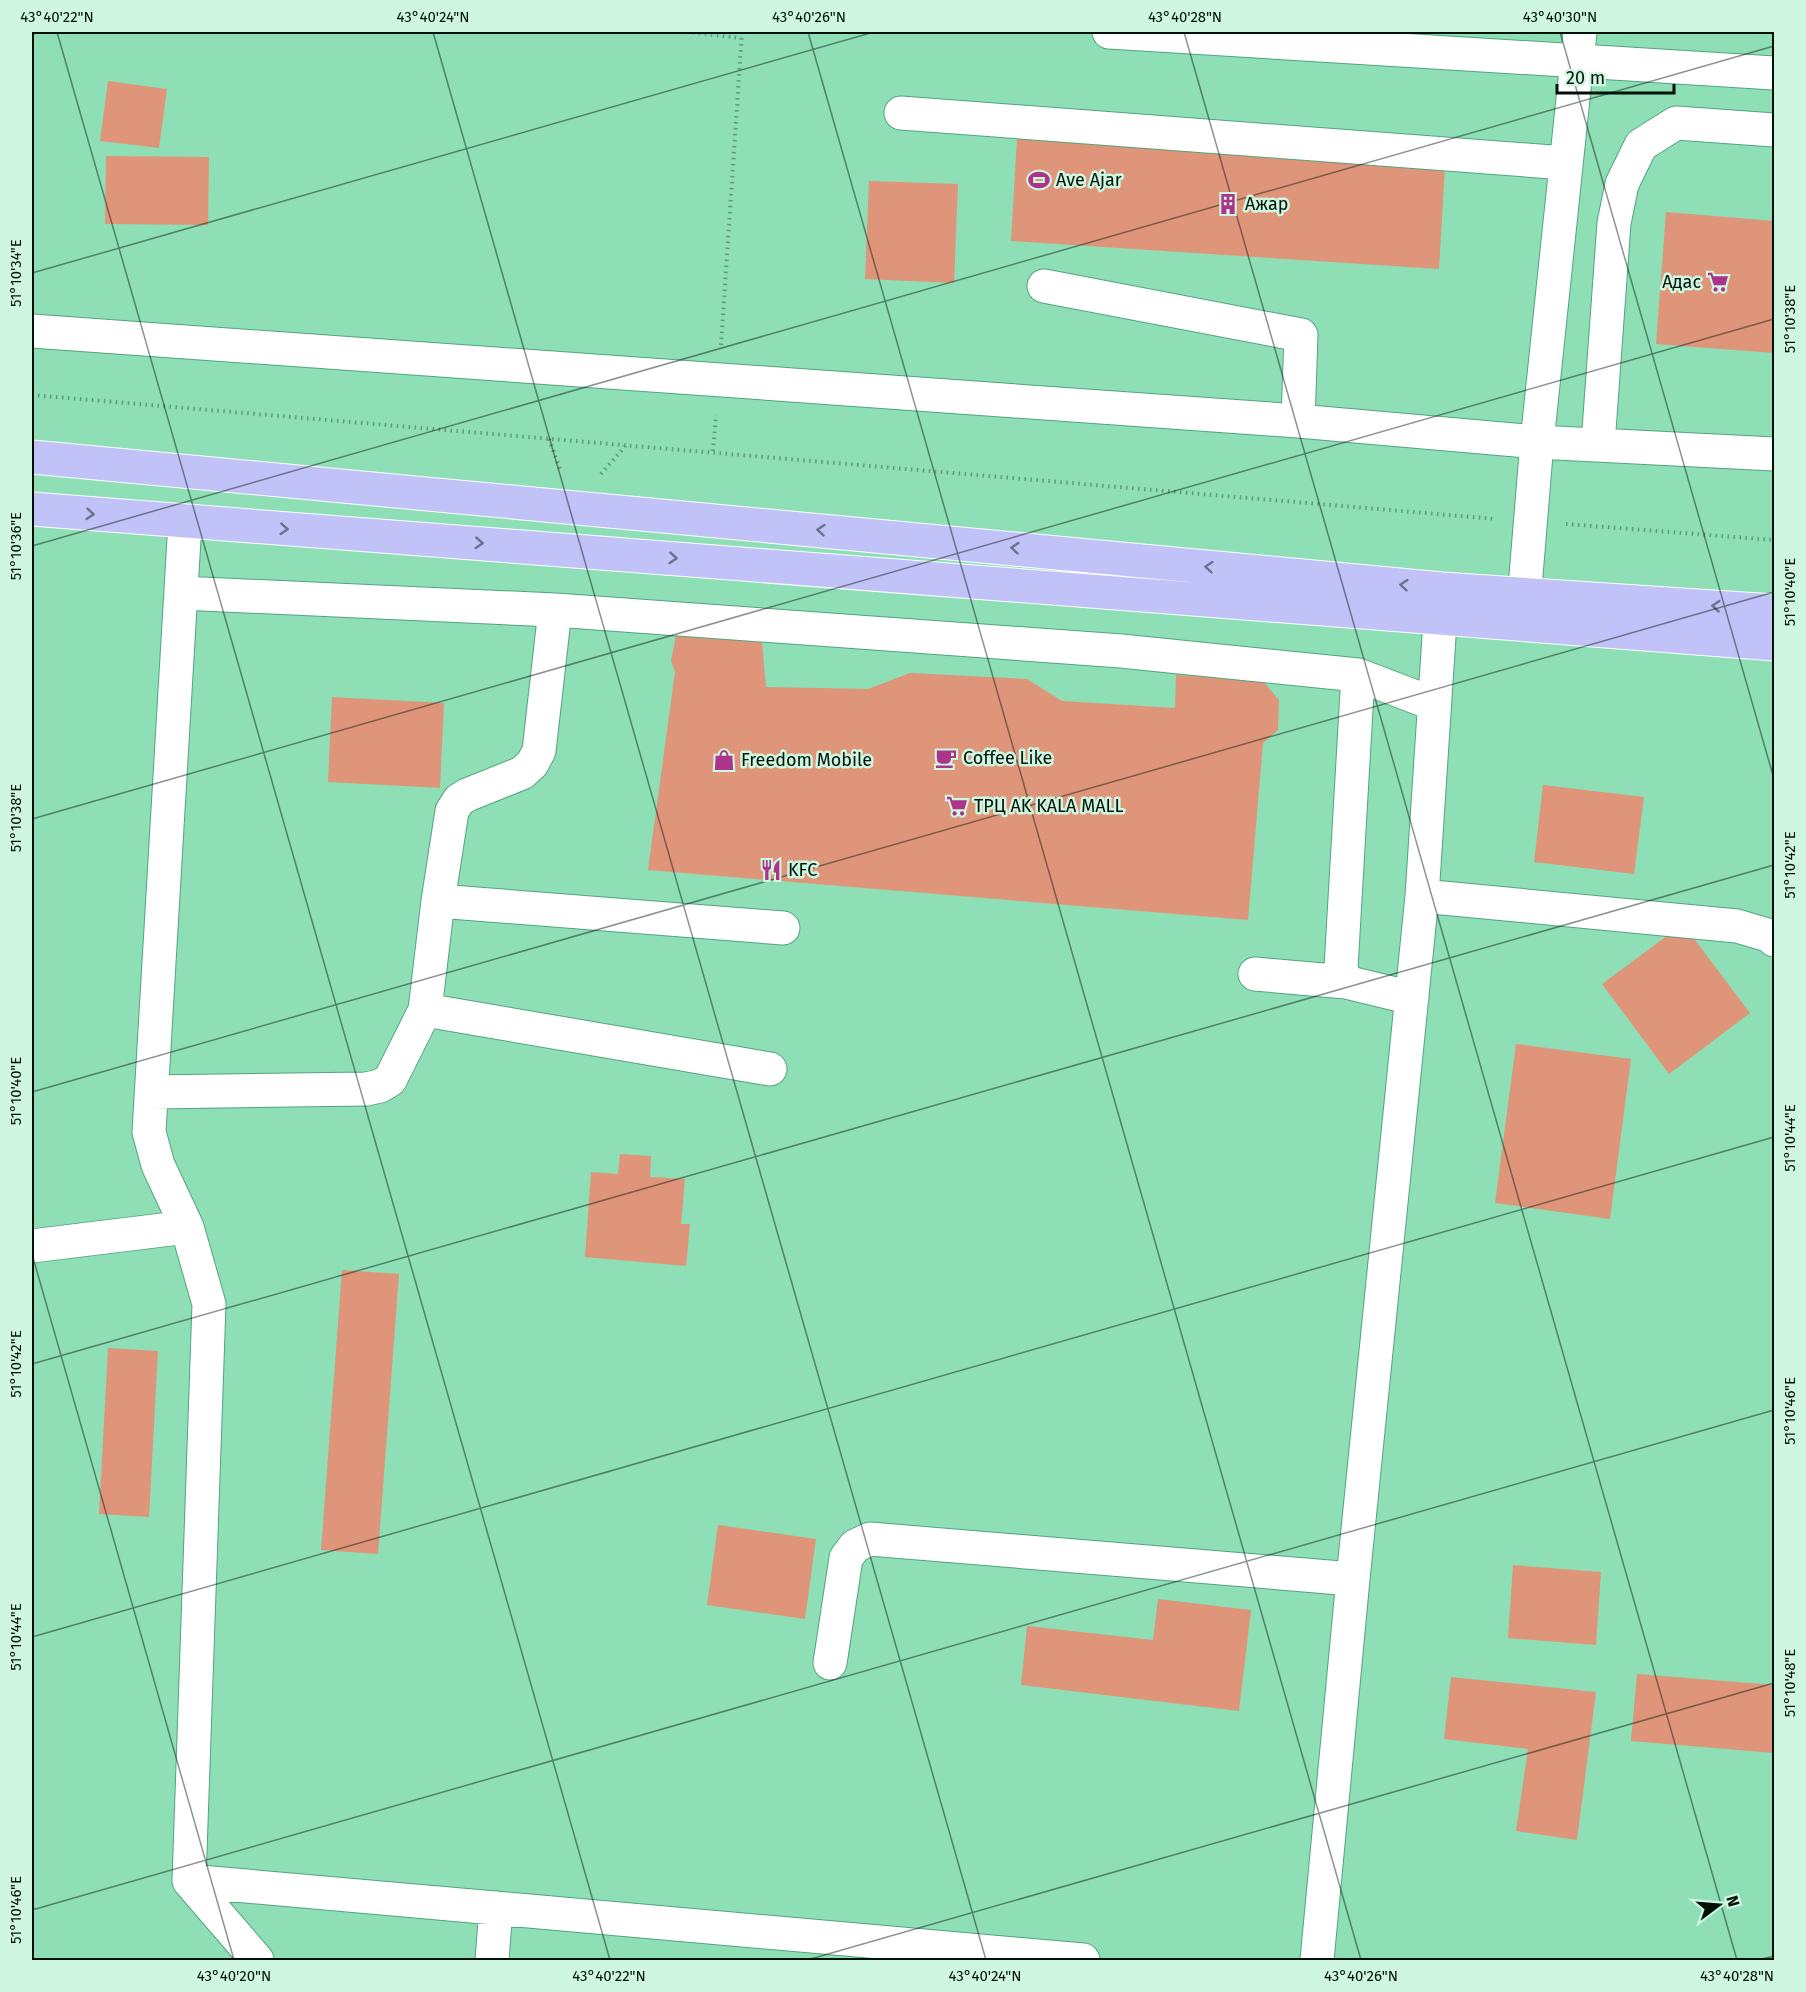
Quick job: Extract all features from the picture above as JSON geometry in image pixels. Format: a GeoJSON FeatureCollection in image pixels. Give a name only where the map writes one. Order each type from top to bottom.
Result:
{"type":"FeatureCollection","features":[{"type":"Feature","properties":{"kind":"main road"},"geometry":{"type":"LineString","coordinates":[[32,458],[1441,603]]}},
{"type":"Feature","properties":{"kind":"main road"},"geometry":{"type":"LineString","coordinates":[[32,509],[592,552],[1523,608],[1774,611]]}},
{"type":"Feature","properties":{"kind":"main road"},"geometry":{"type":"LineString","coordinates":[[1523,608],[1774,644]]}},
{"type":"Feature","properties":{"kind":"street"},"geometry":{"type":"LineString","coordinates":[[1109,32],[1579,46],[1774,73]]}},
{"type":"Feature","properties":{"kind":"street"},"geometry":{"type":"LineString","coordinates":[[1523,608],[1537,442],[1579,46]]}},
{"type":"Feature","properties":{"kind":"street"},"geometry":{"type":"LineString","coordinates":[[901,113],[1565,163]]}},
{"type":"Feature","properties":{"kind":"street"},"geometry":{"type":"LineString","coordinates":[[1598,444],[1614,223],[1622,184],[1641,145],[1676,123],[1774,130]]}},
{"type":"Feature","properties":{"kind":"street"},"geometry":{"type":"LineString","coordinates":[[1044,286],[1301,335],[1298,421]]}},
{"type":"Feature","properties":{"kind":"street"},"geometry":{"type":"LineString","coordinates":[[32,331],[1298,421],[1537,442],[1774,454]]}},
{"type":"Feature","properties":{"kind":"street"},"geometry":{"type":"LineString","coordinates":[[185,522],[149,1132],[158,1165],[187,1227],[209,1304],[189,1881],[257,1960]]}},
{"type":"Feature","properties":{"kind":"street"},"geometry":{"type":"LineString","coordinates":[[181,593],[555,610],[1121,651],[1358,675],[1434,704]]}},
{"type":"Feature","properties":{"kind":"street"},"geometry":{"type":"LineString","coordinates":[[1317,1960],[1422,896],[1441,603]]}},
{"type":"Feature","properties":{"kind":"street"},"geometry":{"type":"LineString","coordinates":[[152,1092],[366,1089],[380,1086],[390,1080],[425,1010],[452,811],[459,800],[466,795],[522,773],[532,765],[539,751],[555,610]]}},
{"type":"Feature","properties":{"kind":"street"},"geometry":{"type":"LineString","coordinates":[[1346,982],[1341,968],[1358,675]]}},
{"type":"Feature","properties":{"kind":"street"},"geometry":{"type":"LineString","coordinates":[[1422,896],[1737,926],[1771,936],[1774,940]]}},
{"type":"Feature","properties":{"kind":"street"},"geometry":{"type":"LineString","coordinates":[[438,901],[783,928]]}},
{"type":"Feature","properties":{"kind":"street"},"geometry":{"type":"LineString","coordinates":[[1255,974],[1346,982],[1412,998]]}},
{"type":"Feature","properties":{"kind":"street"},"geometry":{"type":"LineString","coordinates":[[425,1010],[770,1069]]}},
{"type":"Feature","properties":{"kind":"street"},"geometry":{"type":"LineString","coordinates":[[32,1246],[187,1227]]}},
{"type":"Feature","properties":{"kind":"street"},"geometry":{"type":"LineString","coordinates":[[830,1663],[846,1558],[855,1545],[870,1539],[1353,1580]]}},
{"type":"Feature","properties":{"kind":"street"},"geometry":{"type":"LineString","coordinates":[[189,1881],[1083,1960]]}},
{"type":"Feature","properties":{"kind":"street"},"geometry":{"type":"LineString","coordinates":[[492,1960],[496,1908]]}},
{"type":"Feature","properties":{"kind":"path"},"geometry":{"type":"LineString","coordinates":[[687,32],[741,38]]}},
{"type":"Feature","properties":{"kind":"path"},"geometry":{"type":"LineString","coordinates":[[713,451],[742,32]]}},
{"type":"Feature","properties":{"kind":"path"},"geometry":{"type":"LineString","coordinates":[[32,395],[1531,522],[1774,540]]}},
{"type":"Feature","properties":{"kind":"building"},"geometry":{"type":"Polygon","coordinates":[[[108,81],[167,89],[159,148],[100,141],[108,81]]]}},
{"type":"Feature","properties":{"kind":"building","name":"Ажар"},"geometry":{"type":"Polygon","coordinates":[[[1017,138],[1445,166],[1439,269],[1011,241],[1017,138]]]}},
{"type":"Feature","properties":{"kind":"building"},"geometry":{"type":"Polygon","coordinates":[[[106,156],[209,157],[208,225],[105,224],[106,156]]]}},
{"type":"Feature","properties":{"kind":"building"},"geometry":{"type":"Polygon","coordinates":[[[869,181],[958,184],[954,283],[865,279],[869,181]]]}},
{"type":"Feature","properties":{"kind":"building","name":"Адас"},"geometry":{"type":"Polygon","coordinates":[[[1666,212],[1774,221],[1774,353],[1656,344],[1666,212]]]}},
{"type":"Feature","properties":{"kind":"building","name":"ТРЦ AK KALA MALL"},"geometry":{"type":"Polygon","coordinates":[[[752,632],[762,642],[766,687],[868,689],[910,673],[1027,679],[1062,701],[1175,708],[1176,675],[1262,680],[1279,700],[1278,730],[1263,743],[1248,920],[648,870],[675,672],[671,661],[676,635],[752,632]]]}},
{"type":"Feature","properties":{"kind":"building"},"geometry":{"type":"Polygon","coordinates":[[[332,697],[444,703],[440,788],[328,782],[332,697]]]}},
{"type":"Feature","properties":{"kind":"building"},"geometry":{"type":"Polygon","coordinates":[[[1543,785],[1644,797],[1634,874],[1534,862],[1543,785]]]}},
{"type":"Feature","properties":{"kind":"building"},"geometry":{"type":"Polygon","coordinates":[[[1683,924],[1750,1013],[1669,1074],[1602,984],[1683,924]]]}},
{"type":"Feature","properties":{"kind":"building"},"geometry":{"type":"Polygon","coordinates":[[[1516,1044],[1631,1059],[1610,1219],[1495,1203],[1516,1044]]]}},
{"type":"Feature","properties":{"kind":"building"},"geometry":{"type":"Polygon","coordinates":[[[620,1154],[651,1156],[650,1177],[685,1179],[681,1224],[690,1224],[686,1266],[585,1257],[591,1172],[618,1174],[620,1154]]]}},
{"type":"Feature","properties":{"kind":"building"},"geometry":{"type":"Polygon","coordinates":[[[342,1270],[399,1274],[378,1554],[321,1550],[342,1270]]]}},
{"type":"Feature","properties":{"kind":"building"},"geometry":{"type":"Polygon","coordinates":[[[108,1348],[158,1351],[149,1517],[99,1514],[108,1348]]]}},
{"type":"Feature","properties":{"kind":"building"},"geometry":{"type":"Polygon","coordinates":[[[718,1525],[816,1539],[805,1619],[707,1605],[718,1525]]]}},
{"type":"Feature","properties":{"kind":"building"},"geometry":{"type":"Polygon","coordinates":[[[1513,1565],[1601,1572],[1596,1645],[1508,1638],[1513,1565]]]}},
{"type":"Feature","properties":{"kind":"building"},"geometry":{"type":"Polygon","coordinates":[[[1158,1599],[1251,1610],[1239,1711],[1021,1685],[1027,1626],[1153,1640],[1158,1599]]]}},
{"type":"Feature","properties":{"kind":"building"},"geometry":{"type":"Polygon","coordinates":[[[1637,1674],[1774,1685],[1774,1753],[1631,1741],[1637,1674]]]}},
{"type":"Feature","properties":{"kind":"building"},"geometry":{"type":"Polygon","coordinates":[[[1451,1677],[1596,1692],[1577,1840],[1516,1831],[1528,1749],[1444,1739],[1451,1677]]]}},
{"type":"Feature","properties":{"kind":"place","name":"Ave Ajar"},"geometry":{"type":"Point","coordinates":[1039,180]}},
{"type":"Feature","properties":{"kind":"place","name":"Ажар"},"geometry":{"type":"Point","coordinates":[1228,204]}},
{"type":"Feature","properties":{"kind":"place","name":"Адас"},"geometry":{"type":"Point","coordinates":[1718,282]}},
{"type":"Feature","properties":{"kind":"place","name":"Coffee Like"},"geometry":{"type":"Point","coordinates":[946,758]}},
{"type":"Feature","properties":{"kind":"place","name":"Freedom Mobile"},"geometry":{"type":"Point","coordinates":[724,760]}},
{"type":"Feature","properties":{"kind":"place","name":"ТРЦ AK KALA MALL"},"geometry":{"type":"Point","coordinates":[957,806]}},
{"type":"Feature","properties":{"kind":"place","name":"KFC"},"geometry":{"type":"Point","coordinates":[771,870]}}]}
